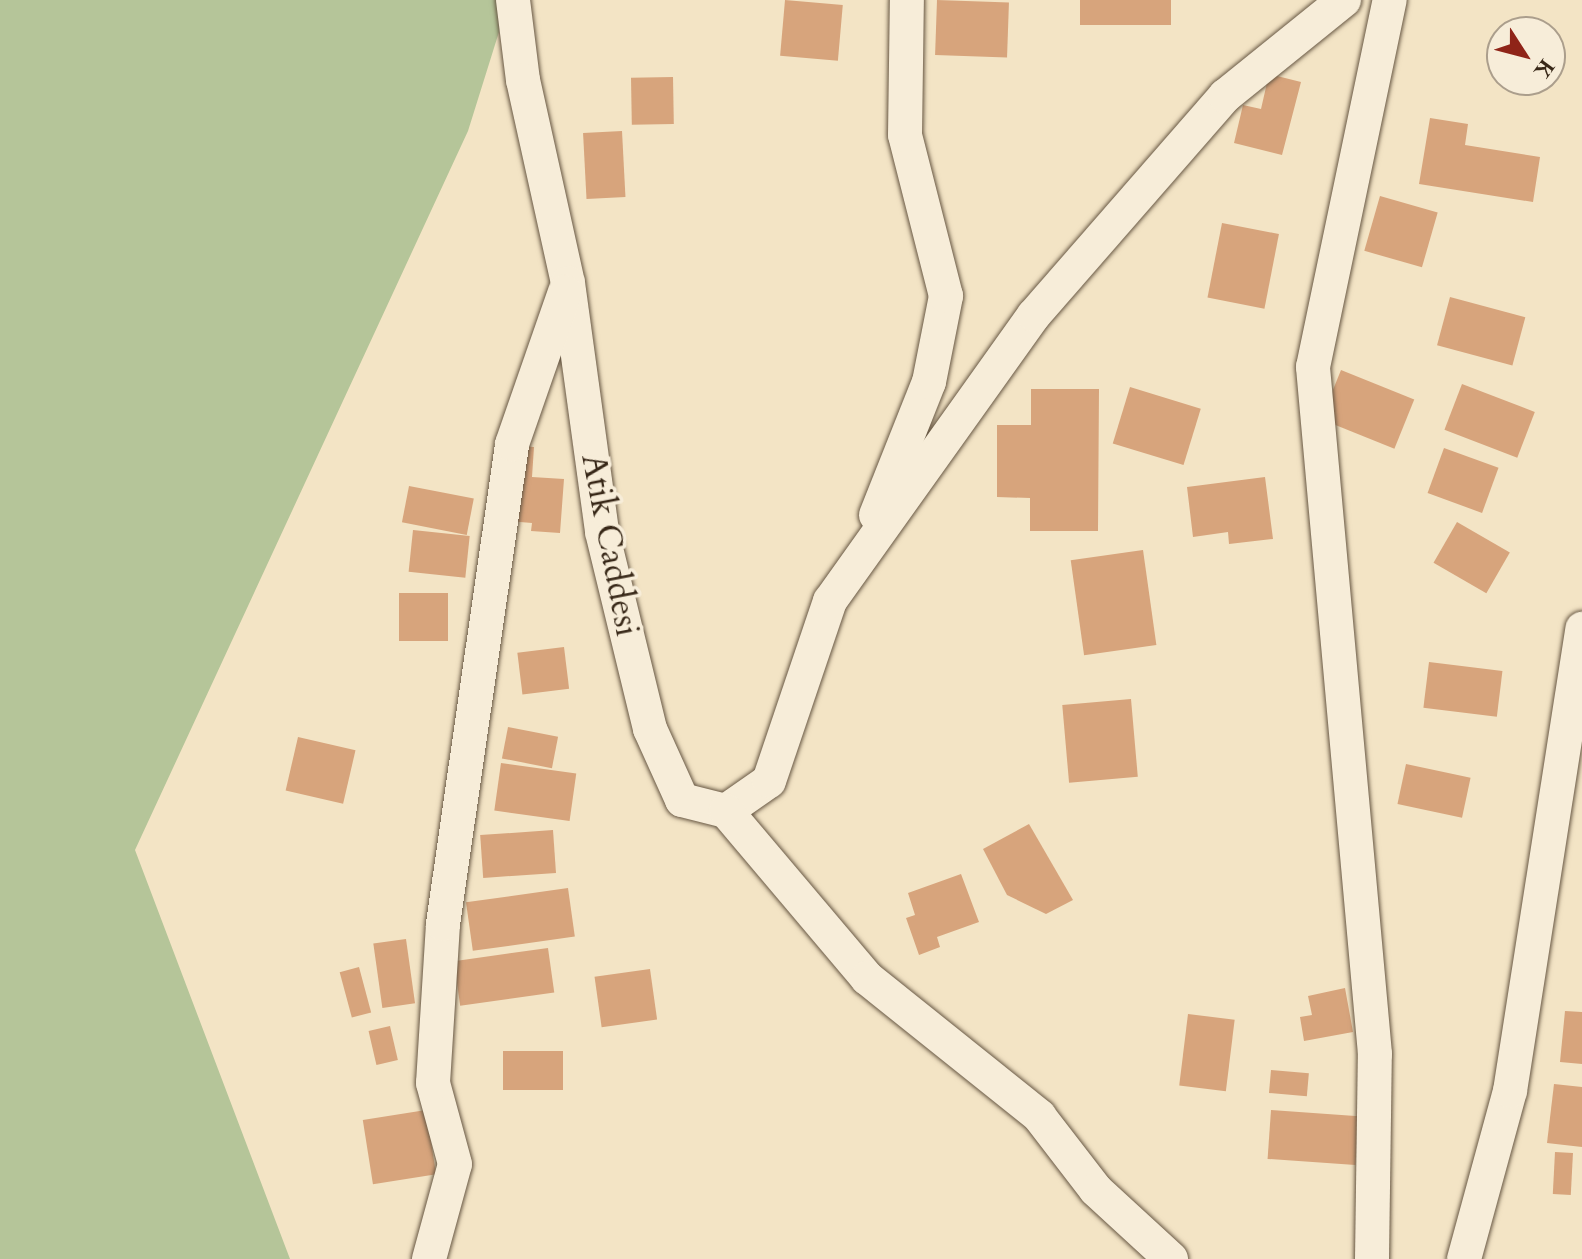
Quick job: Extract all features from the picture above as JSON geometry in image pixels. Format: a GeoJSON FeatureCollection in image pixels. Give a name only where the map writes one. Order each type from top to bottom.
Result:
{"type":"FeatureCollection","features":[{"type":"Feature","properties":{"kind":"street","name":"Atik Caddesi"},"geometry":{"type":"LineString","coordinates":[[513,0],[523,80],[568,283],[602,532],[650,729],[682,800],[726,811]]}},
{"type":"Feature","properties":{"kind":"street"},"geometry":{"type":"LineString","coordinates":[[856,565],[929,382],[946,296],[905,135],[907,0]]}},
{"type":"Feature","properties":{"kind":"street"},"geometry":{"type":"LineString","coordinates":[[1171,1259],[1096,1190],[1039,1116],[867,978],[726,811],[769,781],[830,601],[1054,292],[1225,96],[1344,0]]}},
{"type":"Feature","properties":{"kind":"street"},"geometry":{"type":"LineString","coordinates":[[1372,1259],[1375,1054],[1313,367],[1390,0]]}},
{"type":"Feature","properties":{"kind":"street"},"geometry":{"type":"LineString","coordinates":[[429,1259],[455,1164],[433,1083],[443,924],[512,444],[568,283]]}},
{"type":"Feature","properties":{"kind":"street"},"geometry":{"type":"LineString","coordinates":[[1464,1259],[1510,1091],[1582,629]]}},
{"type":"Feature","properties":{"kind":"green space"},"geometry":{"type":"Polygon","coordinates":[[[0,0],[509,0],[468,131],[135,850],[290,1259],[0,1259],[0,0]]]}},
{"type":"Feature","properties":{"kind":"building"},"geometry":{"type":"Polygon","coordinates":[[[785,0],[843,5],[838,61],[780,56],[785,0]]]}},
{"type":"Feature","properties":{"kind":"building"},"geometry":{"type":"Polygon","coordinates":[[[937,0],[1009,3],[1007,57],[935,55],[937,0]]]}},
{"type":"Feature","properties":{"kind":"building"},"geometry":{"type":"Polygon","coordinates":[[[1080,0],[1171,0],[1171,25],[1080,25],[1080,0]]]}},
{"type":"Feature","properties":{"kind":"building"},"geometry":{"type":"Polygon","coordinates":[[[1269,74],[1301,82],[1282,155],[1234,143],[1243,105],[1261,109],[1269,74]]]}},
{"type":"Feature","properties":{"kind":"building"},"geometry":{"type":"Polygon","coordinates":[[[673,77],[674,124],[632,125],[631,78],[673,77]]]}},
{"type":"Feature","properties":{"kind":"building"},"geometry":{"type":"Polygon","coordinates":[[[1430,118],[1468,124],[1465,145],[1540,157],[1533,202],[1419,184],[1430,118]]]}},
{"type":"Feature","properties":{"kind":"building"},"geometry":{"type":"Polygon","coordinates":[[[622,131],[625,197],[587,199],[583,133],[622,131]]]}},
{"type":"Feature","properties":{"kind":"building"},"geometry":{"type":"Polygon","coordinates":[[[1380,196],[1438,213],[1422,267],[1364,251],[1380,196]]]}},
{"type":"Feature","properties":{"kind":"building"},"geometry":{"type":"Polygon","coordinates":[[[1222,223],[1279,234],[1264,309],[1207,298],[1222,223]]]}},
{"type":"Feature","properties":{"kind":"building"},"geometry":{"type":"Polygon","coordinates":[[[1450,297],[1525,317],[1512,365],[1437,345],[1450,297]]]}},
{"type":"Feature","properties":{"kind":"building"},"geometry":{"type":"Polygon","coordinates":[[[1341,370],[1414,400],[1394,449],[1321,419],[1341,370]]]}},
{"type":"Feature","properties":{"kind":"building"},"geometry":{"type":"Polygon","coordinates":[[[1462,384],[1535,412],[1517,458],[1444,430],[1462,384]]]}},
{"type":"Feature","properties":{"kind":"building"},"geometry":{"type":"Polygon","coordinates":[[[1130,387],[1201,409],[1184,465],[1113,443],[1130,387]]]}},
{"type":"Feature","properties":{"kind":"building"},"geometry":{"type":"Polygon","coordinates":[[[1031,389],[1099,389],[1098,531],[1030,531],[1030,498],[997,497],[997,425],[1031,425],[1031,389]]]}},
{"type":"Feature","properties":{"kind":"building"},"geometry":{"type":"Polygon","coordinates":[[[513,446],[534,447],[532,477],[564,479],[560,533],[531,531],[532,523],[508,521],[513,446]]]}},
{"type":"Feature","properties":{"kind":"building"},"geometry":{"type":"Polygon","coordinates":[[[1444,448],[1499,468],[1482,513],[1428,493],[1444,448]]]}},
{"type":"Feature","properties":{"kind":"building"},"geometry":{"type":"Polygon","coordinates":[[[1265,477],[1273,539],[1229,544],[1228,532],[1193,537],[1187,487],[1265,477]]]}},
{"type":"Feature","properties":{"kind":"building"},"geometry":{"type":"Polygon","coordinates":[[[409,486],[474,499],[467,535],[402,522],[409,486]]]}},
{"type":"Feature","properties":{"kind":"building"},"geometry":{"type":"Polygon","coordinates":[[[1457,522],[1510,552],[1486,593],[1434,563],[1457,522]]]}},
{"type":"Feature","properties":{"kind":"building"},"geometry":{"type":"Polygon","coordinates":[[[413,530],[470,536],[465,578],[409,572],[413,530]]]}},
{"type":"Feature","properties":{"kind":"building"},"geometry":{"type":"Polygon","coordinates":[[[1143,550],[1156,645],[1084,655],[1071,560],[1143,550]]]}},
{"type":"Feature","properties":{"kind":"building"},"geometry":{"type":"Polygon","coordinates":[[[399,593],[448,593],[448,641],[399,641],[399,593]]]}},
{"type":"Feature","properties":{"kind":"building"},"geometry":{"type":"Polygon","coordinates":[[[564,647],[569,689],[522,694],[517,653],[564,647]]]}},
{"type":"Feature","properties":{"kind":"building"},"geometry":{"type":"Polygon","coordinates":[[[1429,662],[1502,671],[1497,717],[1423,708],[1429,662]]]}},
{"type":"Feature","properties":{"kind":"building"},"geometry":{"type":"Polygon","coordinates":[[[1131,699],[1138,777],[1069,783],[1062,705],[1131,699]]]}},
{"type":"Feature","properties":{"kind":"building"},"geometry":{"type":"Polygon","coordinates":[[[508,727],[558,737],[552,768],[502,758],[508,727]]]}},
{"type":"Feature","properties":{"kind":"building"},"geometry":{"type":"Polygon","coordinates":[[[298,737],[355,750],[343,804],[286,791],[298,737]]]}},
{"type":"Feature","properties":{"kind":"building"},"geometry":{"type":"Polygon","coordinates":[[[501,763],[576,774],[570,821],[494,811],[501,763]]]}},
{"type":"Feature","properties":{"kind":"building"},"geometry":{"type":"Polygon","coordinates":[[[1406,764],[1471,778],[1462,818],[1397,804],[1406,764]]]}},
{"type":"Feature","properties":{"kind":"building"},"geometry":{"type":"Polygon","coordinates":[[[1029,824],[1073,900],[1046,914],[1007,895],[983,849],[1029,824]]]}},
{"type":"Feature","properties":{"kind":"building"},"geometry":{"type":"Polygon","coordinates":[[[553,830],[556,873],[483,878],[480,835],[553,830]]]}},
{"type":"Feature","properties":{"kind":"building"},"geometry":{"type":"Polygon","coordinates":[[[961,874],[979,922],[937,937],[940,947],[919,955],[906,918],[915,915],[908,893],[961,874]]]}},
{"type":"Feature","properties":{"kind":"building"},"geometry":{"type":"Polygon","coordinates":[[[568,888],[575,937],[473,951],[466,902],[568,888]]]}},
{"type":"Feature","properties":{"kind":"building"},"geometry":{"type":"Polygon","coordinates":[[[406,939],[415,1003],[382,1008],[373,944],[406,939]]]}},
{"type":"Feature","properties":{"kind":"building"},"geometry":{"type":"Polygon","coordinates":[[[548,948],[554,993],[460,1006],[454,961],[548,948]]]}},
{"type":"Feature","properties":{"kind":"building"},"geometry":{"type":"Polygon","coordinates":[[[359,967],[371,1012],[352,1018],[340,972],[359,967]]]}},
{"type":"Feature","properties":{"kind":"building"},"geometry":{"type":"Polygon","coordinates":[[[650,969],[657,1020],[602,1027],[595,977],[650,969]]]}},
{"type":"Feature","properties":{"kind":"building"},"geometry":{"type":"Polygon","coordinates":[[[1345,988],[1353,1032],[1304,1041],[1300,1017],[1312,1015],[1308,996],[1345,988]]]}},
{"type":"Feature","properties":{"kind":"building"},"geometry":{"type":"Polygon","coordinates":[[[1565,1011],[1582,1012],[1582,1064],[1560,1062],[1565,1011]]]}},
{"type":"Feature","properties":{"kind":"building"},"geometry":{"type":"Polygon","coordinates":[[[1188,1014],[1235,1020],[1226,1091],[1179,1085],[1188,1014]]]}},
{"type":"Feature","properties":{"kind":"building"},"geometry":{"type":"Polygon","coordinates":[[[390,1026],[398,1060],[376,1065],[369,1031],[390,1026]]]}},
{"type":"Feature","properties":{"kind":"building"},"geometry":{"type":"Polygon","coordinates":[[[503,1051],[563,1051],[563,1090],[503,1090],[503,1051]]]}},
{"type":"Feature","properties":{"kind":"building"},"geometry":{"type":"Polygon","coordinates":[[[1271,1070],[1309,1073],[1307,1096],[1269,1093],[1271,1070]]]}},
{"type":"Feature","properties":{"kind":"building"},"geometry":{"type":"Polygon","coordinates":[[[1554,1084],[1582,1087],[1582,1147],[1547,1143],[1554,1084]]]}},
{"type":"Feature","properties":{"kind":"building"},"geometry":{"type":"Polygon","coordinates":[[[426,1110],[436,1174],[373,1184],[363,1120],[426,1110]]]}},
{"type":"Feature","properties":{"kind":"building"},"geometry":{"type":"Polygon","coordinates":[[[1271,1110],[1359,1116],[1355,1165],[1268,1159],[1271,1110]]]}},
{"type":"Feature","properties":{"kind":"building"},"geometry":{"type":"Polygon","coordinates":[[[1555,1152],[1573,1153],[1571,1195],[1553,1194],[1555,1152]]]}}]}
